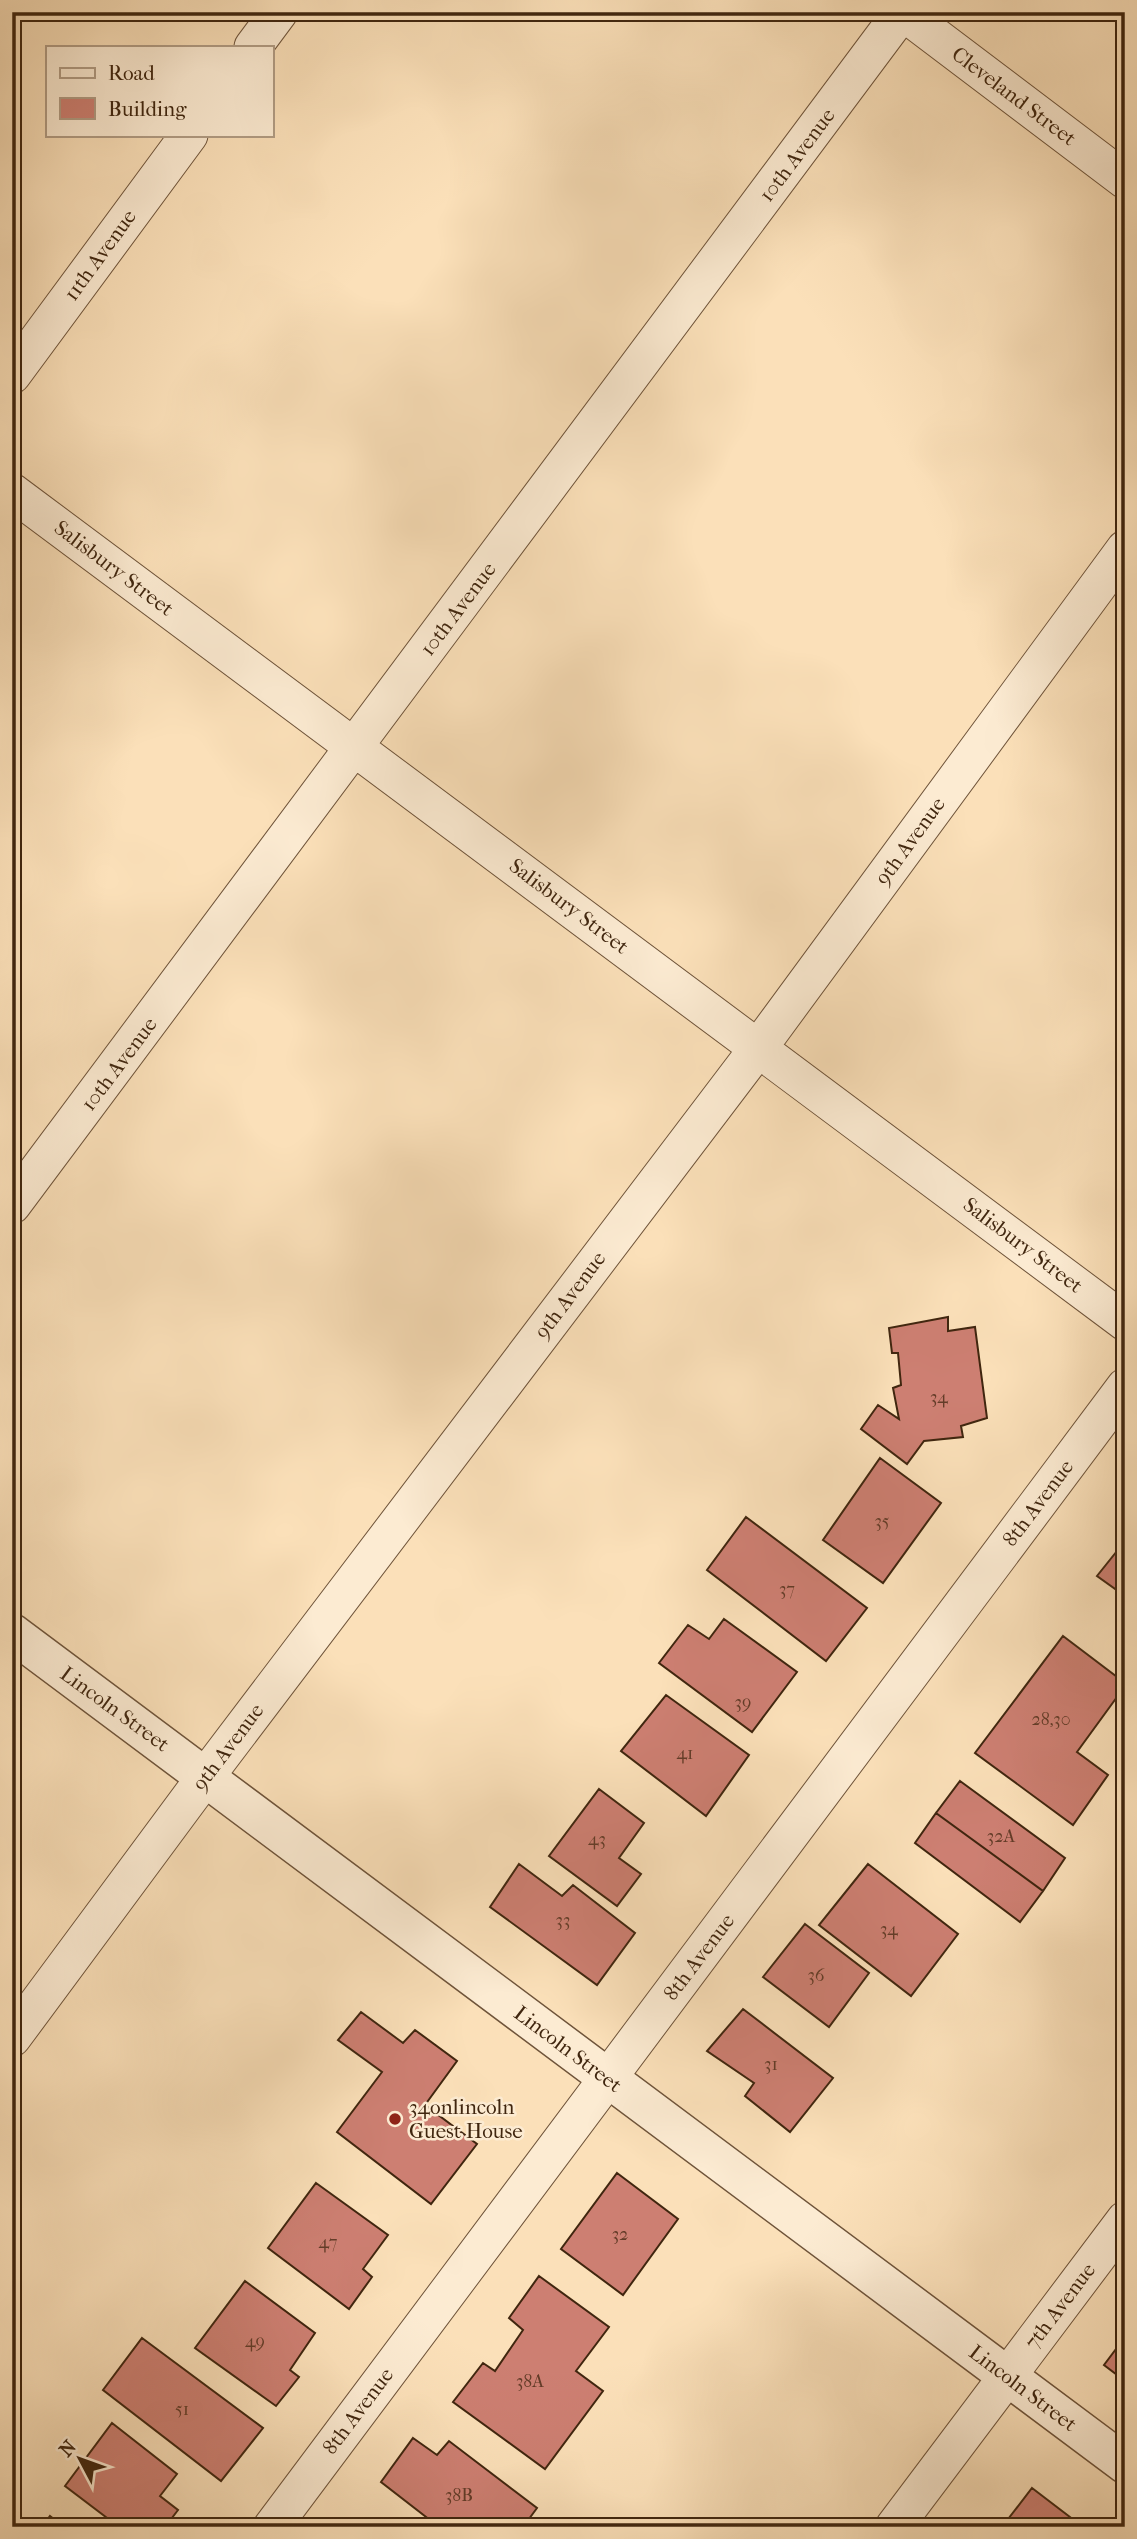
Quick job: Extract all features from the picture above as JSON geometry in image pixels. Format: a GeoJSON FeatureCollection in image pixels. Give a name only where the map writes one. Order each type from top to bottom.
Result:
{"type":"FeatureCollection","features":[{"type":"Feature","properties":{"kind":"street"},"geometry":{"type":"LineString","coordinates":[[254,46],[279,12]]}},
{"type":"Feature","properties":{"kind":"street","name":"Cleveland Street"},"geometry":{"type":"LineString","coordinates":[[902,12],[1125,180]]}},
{"type":"Feature","properties":{"kind":"street","name":"10th Avenue"},"geometry":{"type":"LineString","coordinates":[[12,1206],[902,12]]}},
{"type":"Feature","properties":{"kind":"street","name":"11th Avenue"},"geometry":{"type":"LineString","coordinates":[[12,375],[187,136]]}},
{"type":"Feature","properties":{"kind":"street","name":"Salisbury Street"},"geometry":{"type":"LineString","coordinates":[[12,492],[1125,1322]]}},
{"type":"Feature","properties":{"kind":"street","name":"9th Avenue"},"geometry":{"type":"LineString","coordinates":[[12,2038],[206,1776],[759,1047],[1125,550]]}},
{"type":"Feature","properties":{"kind":"street","name":"8th Avenue"},"geometry":{"type":"LineString","coordinates":[[272,2527],[1125,1387]]}},
{"type":"Feature","properties":{"kind":"street","name":"Lincoln Street"},"geometry":{"type":"LineString","coordinates":[[12,1633],[1125,2464]]}},
{"type":"Feature","properties":{"kind":"street","name":"7th Avenue"},"geometry":{"type":"LineString","coordinates":[[894,2527],[1125,2220]]}},
{"type":"Feature","properties":{"kind":"building"},"geometry":{"type":"Polygon","coordinates":[[[948,1317],[948,1331],[975,1327],[987,1418],[961,1426],[963,1437],[924,1441],[907,1464],[861,1429],[878,1405],[899,1419],[893,1388],[901,1385],[898,1353],[892,1353],[889,1328],[948,1317]]]}},
{"type":"Feature","properties":{"kind":"building"},"geometry":{"type":"Polygon","coordinates":[[[880,1458],[941,1503],[883,1583],[823,1540],[880,1458]]]}},
{"type":"Feature","properties":{"kind":"building"},"geometry":{"type":"Polygon","coordinates":[[[746,1517],[867,1608],[826,1661],[707,1570],[746,1517]]]}},
{"type":"Feature","properties":{"kind":"building"},"geometry":{"type":"Polygon","coordinates":[[[1125,1541],[1125,1596],[1097,1576],[1125,1541]]]}},
{"type":"Feature","properties":{"kind":"building"},"geometry":{"type":"Polygon","coordinates":[[[724,1619],[797,1672],[752,1732],[659,1663],[688,1625],[709,1639],[724,1619]]]}},
{"type":"Feature","properties":{"kind":"building"},"geometry":{"type":"Polygon","coordinates":[[[1063,1636],[1125,1683],[1077,1752],[1108,1775],[1073,1825],[975,1753],[1063,1636]]]}},
{"type":"Feature","properties":{"kind":"building"},"geometry":{"type":"Polygon","coordinates":[[[666,1695],[749,1755],[706,1816],[621,1751],[666,1695]]]}},
{"type":"Feature","properties":{"kind":"building"},"geometry":{"type":"Polygon","coordinates":[[[960,1781],[1065,1858],[1043,1891],[936,1813],[960,1781]]]}},
{"type":"Feature","properties":{"kind":"building"},"geometry":{"type":"Polygon","coordinates":[[[599,1789],[644,1823],[619,1858],[641,1874],[617,1906],[549,1856],[599,1789]]]}},
{"type":"Feature","properties":{"kind":"building"},"geometry":{"type":"Polygon","coordinates":[[[936,1813],[1043,1891],[1020,1922],[915,1843],[936,1813]]]}},
{"type":"Feature","properties":{"kind":"building"},"geometry":{"type":"Polygon","coordinates":[[[519,1864],[562,1896],[573,1885],[635,1933],[597,1985],[490,1907],[519,1864]]]}},
{"type":"Feature","properties":{"kind":"building"},"geometry":{"type":"Polygon","coordinates":[[[868,1864],[958,1934],[911,1996],[819,1925],[868,1864]]]}},
{"type":"Feature","properties":{"kind":"building"},"geometry":{"type":"Polygon","coordinates":[[[805,1924],[869,1973],[829,2027],[763,1977],[805,1924]]]}},
{"type":"Feature","properties":{"kind":"building"},"geometry":{"type":"Polygon","coordinates":[[[743,2009],[833,2078],[790,2132],[745,2096],[754,2083],[707,2051],[743,2009]]]}},
{"type":"Feature","properties":{"kind":"building","name":"34onlincoln Guest House"},"geometry":{"type":"Polygon","coordinates":[[[361,2012],[403,2043],[415,2030],[457,2061],[425,2105],[477,2144],[431,2204],[337,2132],[382,2072],[338,2040],[361,2012]]]}},
{"type":"Feature","properties":{"kind":"building"},"geometry":{"type":"Polygon","coordinates":[[[617,2173],[678,2219],[623,2295],[561,2249],[617,2173]]]}},
{"type":"Feature","properties":{"kind":"building"},"geometry":{"type":"Polygon","coordinates":[[[316,2183],[388,2235],[363,2269],[372,2277],[349,2309],[268,2248],[316,2183]]]}},
{"type":"Feature","properties":{"kind":"building"},"geometry":{"type":"Polygon","coordinates":[[[539,2276],[609,2327],[576,2371],[603,2391],[545,2469],[453,2402],[483,2363],[495,2371],[523,2330],[509,2318],[539,2276]]]}},
{"type":"Feature","properties":{"kind":"building"},"geometry":{"type":"Polygon","coordinates":[[[245,2281],[315,2333],[290,2370],[299,2377],[276,2406],[195,2348],[245,2281]]]}},
{"type":"Feature","properties":{"kind":"building"},"geometry":{"type":"Polygon","coordinates":[[[1125,2337],[1125,2381],[1104,2365],[1125,2337]]]}},
{"type":"Feature","properties":{"kind":"building"},"geometry":{"type":"Polygon","coordinates":[[[142,2338],[263,2428],[221,2481],[103,2390],[142,2338]]]}},
{"type":"Feature","properties":{"kind":"building"},"geometry":{"type":"Polygon","coordinates":[[[112,2423],[177,2474],[160,2496],[178,2510],[165,2527],[119,2527],[65,2486],[112,2423]]]}},
{"type":"Feature","properties":{"kind":"building"},"geometry":{"type":"Polygon","coordinates":[[[413,2438],[437,2455],[449,2441],[537,2508],[523,2527],[439,2527],[381,2482],[413,2438]]]}},
{"type":"Feature","properties":{"kind":"building"},"geometry":{"type":"Polygon","coordinates":[[[1032,2488],[1083,2527],[1002,2527],[1032,2488]]]}},
{"type":"Feature","properties":{"kind":"building"},"geometry":{"type":"Polygon","coordinates":[[[50,2516],[64,2527],[42,2527],[50,2516]]]}},
{"type":"Feature","properties":{"kind":"place","name":"34onlincoln Guest House"},"geometry":{"type":"Point","coordinates":[395,2119]}}]}
